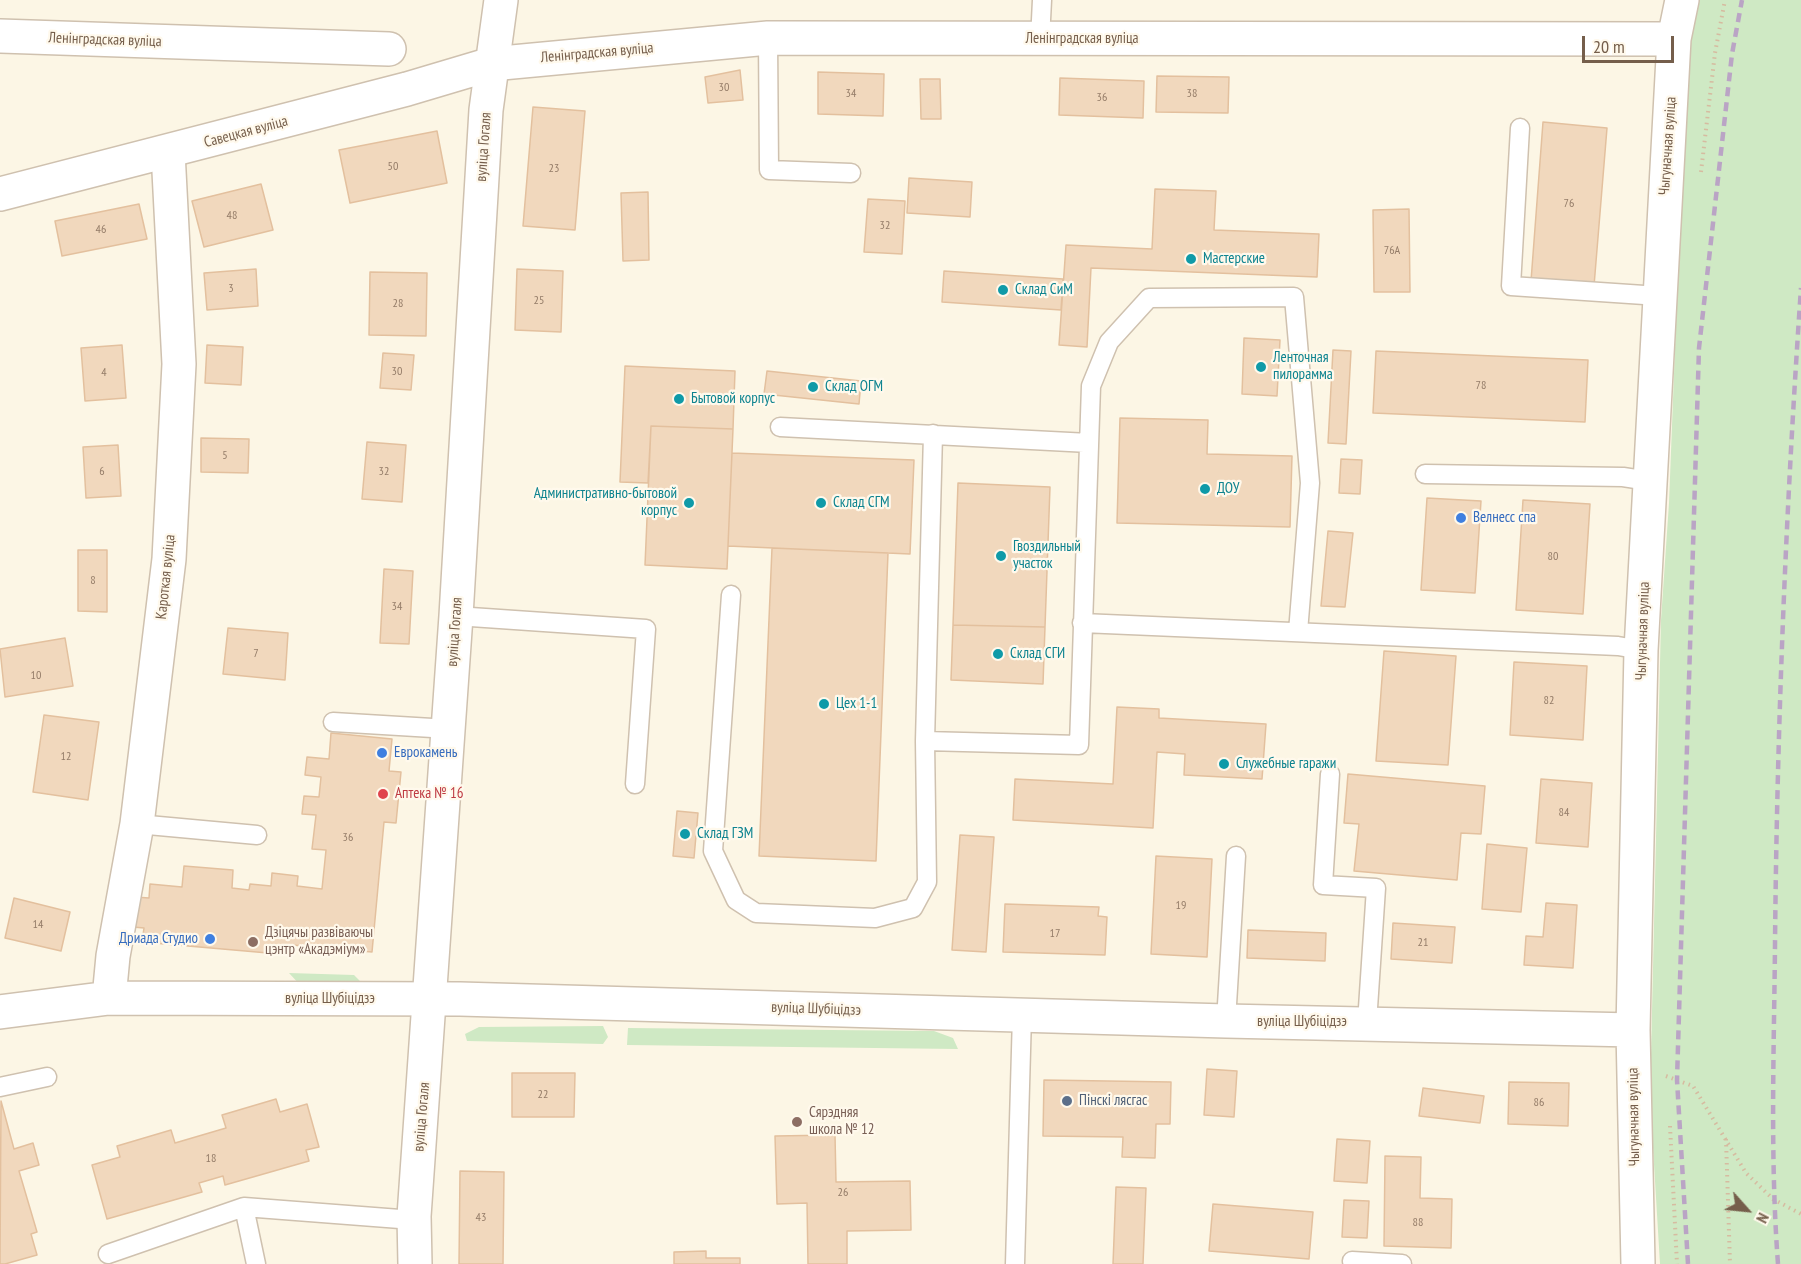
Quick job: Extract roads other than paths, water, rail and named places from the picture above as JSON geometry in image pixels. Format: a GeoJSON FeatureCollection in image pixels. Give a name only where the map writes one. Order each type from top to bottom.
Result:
{"type":"FeatureCollection","features":[{"type":"Feature","properties":{"kind":"street","name":"вуліца Гогаля"},"geometry":{"type":"LineString","coordinates":[[415,1264],[414,1216],[449,729],[484,134],[491,63],[501,0]]}},
{"type":"Feature","properties":{"kind":"street","name":"Чыгуначная вуліца"},"geometry":{"type":"LineString","coordinates":[[1638,1264],[1633,1030],[1641,650],[1674,39],[1682,0]]}},
{"type":"Feature","properties":{"kind":"street","name":"Ленінградская вуліца"},"geometry":{"type":"LineString","coordinates":[[0,36],[389,49]]}},
{"type":"Feature","properties":{"kind":"street","name":"Ленінградская вуліца"},"geometry":{"type":"LineString","coordinates":[[491,63],[768,38],[1674,39]]}},
{"type":"Feature","properties":{"kind":"street","name":"Савецкая вуліца"},"geometry":{"type":"LineString","coordinates":[[0,194],[421,86],[491,63]]}},
{"type":"Feature","properties":{"kind":"street","name":"Кароткая вуліца"},"geometry":{"type":"LineString","coordinates":[[109,998],[113,956],[137,824],[169,559],[179,364],[168,152]]}},
{"type":"Feature","properties":{"kind":"street","name":"вуліца Шубіцідзэ"},"geometry":{"type":"LineString","coordinates":[[0,1012],[109,998],[431,999],[1226,1022],[1633,1030]]}},
{"type":"Feature","properties":{"kind":"lane"},"geometry":{"type":"LineString","coordinates":[[1040,40],[1042,0]]}},
{"type":"Feature","properties":{"kind":"lane"},"geometry":{"type":"LineString","coordinates":[[768,38],[769,170],[851,173]]}},
{"type":"Feature","properties":{"kind":"lane"},"geometry":{"type":"LineString","coordinates":[[1520,128],[1511,286],[1659,296]]}},
{"type":"Feature","properties":{"kind":"lane"},"geometry":{"type":"LineString","coordinates":[[925,741],[1079,745],[1091,386],[1109,342],[1149,298],[1294,297],[1310,483],[1298,632]]}},
{"type":"Feature","properties":{"kind":"lane"},"geometry":{"type":"LineString","coordinates":[[780,427],[1089,443]]}},
{"type":"Feature","properties":{"kind":"lane"},"geometry":{"type":"LineString","coordinates":[[731,596],[713,851],[736,900],[756,913],[875,918],[913,908],[927,882],[925,741],[933,434]]}},
{"type":"Feature","properties":{"kind":"lane"},"geometry":{"type":"LineString","coordinates":[[1425,474],[1623,477],[1649,482]]}},
{"type":"Feature","properties":{"kind":"lane"},"geometry":{"type":"LineString","coordinates":[[456,616],[484,616],[646,629],[635,784]]}},
{"type":"Feature","properties":{"kind":"lane"},"geometry":{"type":"LineString","coordinates":[[1082,623],[1618,646],[1641,650]]}},
{"type":"Feature","properties":{"kind":"lane"},"geometry":{"type":"LineString","coordinates":[[333,722],[449,729]]}},
{"type":"Feature","properties":{"kind":"lane"},"geometry":{"type":"LineString","coordinates":[[1330,774],[1323,885],[1376,888],[1367,1023]]}},
{"type":"Feature","properties":{"kind":"lane"},"geometry":{"type":"LineString","coordinates":[[137,824],[257,835]]}},
{"type":"Feature","properties":{"kind":"lane"},"geometry":{"type":"LineString","coordinates":[[1226,1022],[1226,988],[1230,971],[1236,856]]}},
{"type":"Feature","properties":{"kind":"lane"},"geometry":{"type":"LineString","coordinates":[[1015,1264],[1022,1015]]}},
{"type":"Feature","properties":{"kind":"lane"},"geometry":{"type":"LineString","coordinates":[[0,1087],[47,1077]]}},
{"type":"Feature","properties":{"kind":"lane"},"geometry":{"type":"LineString","coordinates":[[108,1254],[244,1207],[400,1219],[414,1216]]}},
{"type":"Feature","properties":{"kind":"lane"},"geometry":{"type":"LineString","coordinates":[[244,1207],[256,1264]]}},
{"type":"Feature","properties":{"kind":"lane"},"geometry":{"type":"LineString","coordinates":[[1352,1261],[1402,1264]]}},
{"type":"Feature","properties":{"kind":"railway"},"geometry":{"type":"LineString","coordinates":[[1688,1264],[1677,1080],[1699,348],[1732,54],[1742,0]]}},
{"type":"Feature","properties":{"kind":"railway"},"geometry":{"type":"LineString","coordinates":[[1778,1264],[1773,1104],[1776,863],[1787,534],[1801,288]]}},
{"type":"Feature","properties":{"kind":"place","name":"Мастерские"},"geometry":{"type":"Point","coordinates":[1191,259]}},
{"type":"Feature","properties":{"kind":"place","name":"Склад СиМ"},"geometry":{"type":"Point","coordinates":[1003,290]}},
{"type":"Feature","properties":{"kind":"place","name":"Ленточная пилорамма"},"geometry":{"type":"Point","coordinates":[1261,367]}},
{"type":"Feature","properties":{"kind":"place","name":"Склад ОГМ"},"geometry":{"type":"Point","coordinates":[813,387]}},
{"type":"Feature","properties":{"kind":"place","name":"Бытовой корпус"},"geometry":{"type":"Point","coordinates":[679,399]}},
{"type":"Feature","properties":{"kind":"place","name":"ДОУ"},"geometry":{"type":"Point","coordinates":[1205,489]}},
{"type":"Feature","properties":{"kind":"place","name":"Административно-бытовой корпус"},"geometry":{"type":"Point","coordinates":[689,503]}},
{"type":"Feature","properties":{"kind":"place","name":"Склад СГМ"},"geometry":{"type":"Point","coordinates":[821,503]}},
{"type":"Feature","properties":{"kind":"place","name":"Велнесс спа"},"geometry":{"type":"Point","coordinates":[1461,518]}},
{"type":"Feature","properties":{"kind":"place","name":"Гвоздильный участок"},"geometry":{"type":"Point","coordinates":[1001,556]}},
{"type":"Feature","properties":{"kind":"place","name":"Склад СГИ"},"geometry":{"type":"Point","coordinates":[998,654]}},
{"type":"Feature","properties":{"kind":"place","name":"Цех 1-1"},"geometry":{"type":"Point","coordinates":[824,704]}},
{"type":"Feature","properties":{"kind":"place","name":"Еврокамень"},"geometry":{"type":"Point","coordinates":[382,753]}},
{"type":"Feature","properties":{"kind":"place","name":"Служебные гаражи"},"geometry":{"type":"Point","coordinates":[1224,764]}},
{"type":"Feature","properties":{"kind":"place","name":"Аптека № 16"},"geometry":{"type":"Point","coordinates":[383,794]}},
{"type":"Feature","properties":{"kind":"place","name":"Склад ГЗМ"},"geometry":{"type":"Point","coordinates":[685,834]}},
{"type":"Feature","properties":{"kind":"place","name":"Дриада Студио"},"geometry":{"type":"Point","coordinates":[210,939]}},
{"type":"Feature","properties":{"kind":"place","name":"Дзіцячы развіваючы цэнтр «Акадэміум»"},"geometry":{"type":"Point","coordinates":[253,942]}},
{"type":"Feature","properties":{"kind":"place","name":"Пінскі лясгас"},"geometry":{"type":"Point","coordinates":[1067,1101]}},
{"type":"Feature","properties":{"kind":"place","name":"Сярэдняя школа № 12"},"geometry":{"type":"Point","coordinates":[797,1122]}}]}
